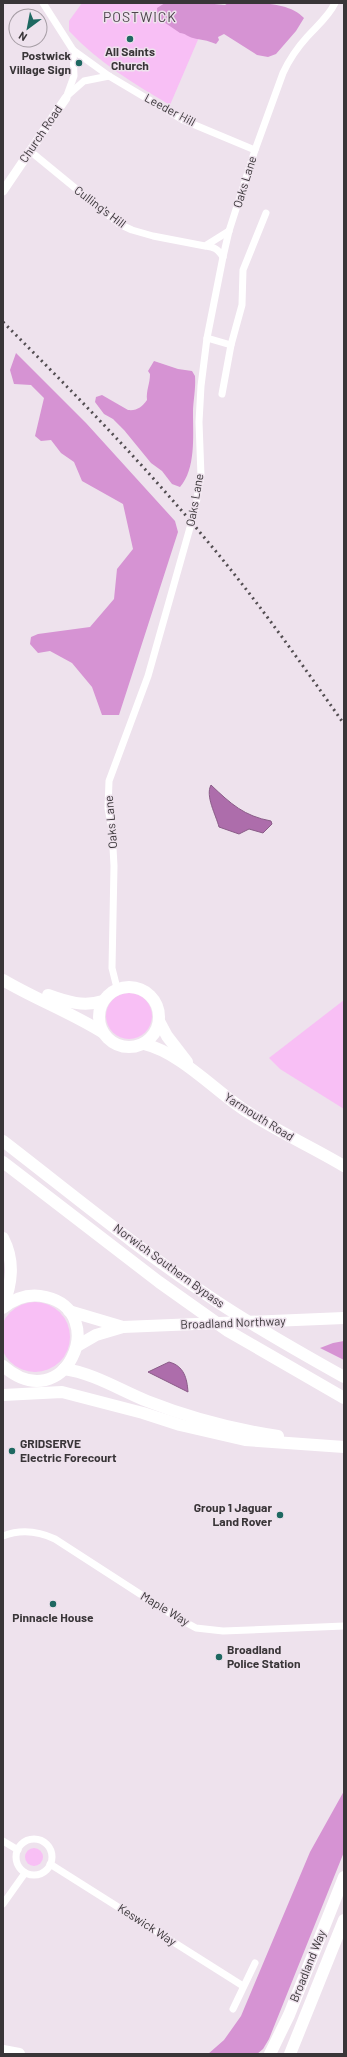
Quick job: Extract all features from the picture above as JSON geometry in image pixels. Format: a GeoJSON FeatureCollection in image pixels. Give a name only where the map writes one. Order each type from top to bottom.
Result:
{"type":"FeatureCollection","features":[{"type":"Feature","properties":{"kind":"highway"},"geometry":{"type":"LineString","coordinates":[[3,980],[22,984],[67,1002],[87,1005],[103,1001]]}},
{"type":"Feature","properties":{"kind":"highway"},"geometry":{"type":"LineString","coordinates":[[3,980],[19,990],[65,1010],[102,1032],[110,1042],[117,1046],[127,1048],[144,1044],[153,1035],[159,1021],[156,1003],[149,994],[140,988],[129,986],[117,988],[103,1001],[99,1019],[102,1032]]}},
{"type":"Feature","properties":{"kind":"highway","name":"Yarmouth Road"},"geometry":{"type":"LineString","coordinates":[[159,1021],[167,1036],[196,1073]]}},
{"type":"Feature","properties":{"kind":"highway","name":"Yarmouth Road"},"geometry":{"type":"LineString","coordinates":[[144,1044],[153,1046],[171,1056],[246,1111],[344,1166]]}},
{"type":"Feature","properties":{"kind":"highway","name":"Norwich Southern Bypass"},"geometry":{"type":"LineString","coordinates":[[3,1140],[151,1255],[216,1301],[285,1344],[344,1377]]}},
{"type":"Feature","properties":{"kind":"highway","name":"Yarmouth Road"},"geometry":{"type":"LineString","coordinates":[[326,1155],[344,1162]]}},
{"type":"Feature","properties":{"kind":"highway","name":"Norwich Southern Bypass"},"geometry":{"type":"LineString","coordinates":[[3,1162],[159,1282],[228,1331],[344,1398]]}},
{"type":"Feature","properties":{"kind":"highway"},"geometry":{"type":"LineString","coordinates":[[3,1238],[12,1264],[10,1288],[3,1308]]}},
{"type":"Feature","properties":{"kind":"highway"},"geometry":{"type":"LineString","coordinates":[[3,1308],[17,1299],[39,1295],[60,1303],[68,1311],[77,1328],[77,1346],[70,1363],[64,1369],[48,1379],[30,1380],[8,1374],[3,1366]]}},
{"type":"Feature","properties":{"kind":"highway","name":"Broadland Northway"},"geometry":{"type":"LineString","coordinates":[[68,1311],[123,1327]]}},
{"type":"Feature","properties":{"kind":"highway","name":"Broadland Northway"},"geometry":{"type":"LineString","coordinates":[[77,1346],[96,1335],[123,1327],[344,1318]]}},
{"type":"Feature","properties":{"kind":"highway"},"geometry":{"type":"LineString","coordinates":[[64,1369],[80,1371],[147,1401],[182,1414],[227,1427],[344,1447]]}},
{"type":"Feature","properties":{"kind":"highway"},"geometry":{"type":"LineString","coordinates":[[3,1395],[62,1392],[143,1413],[180,1425],[245,1440],[344,1447]]}},
{"type":"Feature","properties":{"kind":"highway","name":"Broadland Way"},"geometry":{"type":"LineString","coordinates":[[270,2054],[289,2015],[344,1877]]}},
{"type":"Feature","properties":{"kind":"highway","name":"Broadland Way"},"geometry":{"type":"LineString","coordinates":[[290,2054],[344,1920]]}},
{"type":"Feature","properties":{"kind":"highway"},"geometry":{"type":"LineString","coordinates":[[3,2051],[18,2054]]}},
{"type":"Feature","properties":{"kind":"street"},"geometry":{"type":"LineString","coordinates":[[43,3],[73,50],[74,76],[66,98]]}},
{"type":"Feature","properties":{"kind":"street","name":"Oaks Lane"},"geometry":{"type":"LineString","coordinates":[[117,988],[112,968],[114,866],[107,795],[109,781],[148,676],[195,510],[201,476],[199,422],[201,386],[207,338],[223,257],[229,231],[255,150],[288,61],[322,22],[335,3]]}},
{"type":"Feature","properties":{"kind":"street","name":"Leeder Hill"},"geometry":{"type":"LineString","coordinates":[[73,50],[108,76],[183,120],[255,150]]}},
{"type":"Feature","properties":{"kind":"street"},"geometry":{"type":"LineString","coordinates":[[66,98],[84,81],[108,76]]}},
{"type":"Feature","properties":{"kind":"street","name":"Church Road"},"geometry":{"type":"LineString","coordinates":[[3,191],[66,98]]}},
{"type":"Feature","properties":{"kind":"street","name":"Culling's Hill"},"geometry":{"type":"LineString","coordinates":[[30,151],[119,224],[132,230],[153,236],[214,247],[223,257]]}},
{"type":"Feature","properties":{"kind":"street"},"geometry":{"type":"LineString","coordinates":[[222,394],[231,345],[242,305],[243,270],[266,214]]}},
{"type":"Feature","properties":{"kind":"street"},"geometry":{"type":"LineString","coordinates":[[205,246],[229,231]]}},
{"type":"Feature","properties":{"kind":"street"},"geometry":{"type":"LineString","coordinates":[[207,338],[231,345]]}},
{"type":"Feature","properties":{"kind":"street","name":"Maple Way"},"geometry":{"type":"LineString","coordinates":[[3,1536],[28,1531],[46,1535],[55,1539],[174,1616],[196,1628],[223,1631],[344,1626]]}},
{"type":"Feature","properties":{"kind":"street"},"geometry":{"type":"LineString","coordinates":[[38,1840],[44,1842],[51,1852],[48,1869],[38,1874],[25,1873],[17,1861],[18,1850],[26,1841],[38,1840]]}},
{"type":"Feature","properties":{"kind":"street"},"geometry":{"type":"LineString","coordinates":[[3,1841],[18,1850]]}},
{"type":"Feature","properties":{"kind":"street","name":"Keswick Way"},"geometry":{"type":"LineString","coordinates":[[50,1864],[243,1986]]}},
{"type":"Feature","properties":{"kind":"street"},"geometry":{"type":"LineString","coordinates":[[3,1904],[25,1873]]}},
{"type":"Feature","properties":{"kind":"street"},"geometry":{"type":"LineString","coordinates":[[233,2009],[255,1963]]}},
{"type":"Feature","properties":{"kind":"shaded area"},"geometry":{"type":"Polygon","coordinates":[[[82,3],[162,3],[203,28],[170,105],[130,81],[104,62],[92,53],[69,31],[69,21],[82,3]]]}},
{"type":"Feature","properties":{"kind":"shaded area"},"geometry":{"type":"Polygon","coordinates":[[[165,3],[204,3],[225,5],[228,3],[258,3],[279,5],[297,12],[304,18],[296,31],[276,54],[268,57],[257,55],[224,34],[218,37],[219,40],[216,44],[180,33],[158,18],[157,8],[165,3]]]}},
{"type":"Feature","properties":{"kind":"shaded area"},"geometry":{"type":"Polygon","coordinates":[[[16,353],[86,423],[175,521],[178,532],[119,715],[102,715],[92,687],[72,663],[50,651],[38,653],[30,644],[31,637],[38,634],[90,627],[114,599],[117,569],[133,549],[123,504],[82,481],[74,462],[61,453],[51,440],[41,441],[35,436],[44,398],[31,385],[14,384],[10,370],[16,353]]]}},
{"type":"Feature","properties":{"kind":"shaded area"},"geometry":{"type":"Polygon","coordinates":[[[154,361],[178,369],[192,371],[195,376],[191,462],[189,471],[180,487],[172,484],[162,471],[151,463],[124,430],[113,419],[104,414],[95,402],[96,397],[102,395],[128,410],[134,410],[141,407],[147,400],[150,374],[148,371],[154,361]]]}},
{"type":"Feature","properties":{"kind":"shaded area"},"geometry":{"type":"Polygon","coordinates":[[[211,785],[238,808],[253,816],[271,821],[272,824],[263,833],[249,829],[239,834],[219,827],[209,795],[211,785]]]}},
{"type":"Feature","properties":{"kind":"shaded area"},"geometry":{"type":"Polygon","coordinates":[[[129,993],[142,997],[148,1003],[152,1016],[148,1029],[142,1035],[129,1039],[116,1035],[110,1029],[106,1016],[110,1003],[116,997],[129,993]]]}},
{"type":"Feature","properties":{"kind":"shaded area"},"geometry":{"type":"Polygon","coordinates":[[[344,1000],[344,1109],[280,1069],[269,1058],[344,1000]]]}},
{"type":"Feature","properties":{"kind":"shaded area"},"geometry":{"type":"Polygon","coordinates":[[[35,1302],[48,1305],[60,1312],[67,1324],[70,1337],[67,1350],[60,1362],[48,1369],[35,1372],[22,1369],[10,1362],[3,1350],[0,1337],[3,1324],[10,1312],[22,1305],[35,1302]]]}},
{"type":"Feature","properties":{"kind":"shaded area"},"geometry":{"type":"Polygon","coordinates":[[[344,1341],[344,1360],[320,1348],[333,1343],[344,1341]]]}},
{"type":"Feature","properties":{"kind":"shaded area"},"geometry":{"type":"Polygon","coordinates":[[[169,1362],[178,1366],[184,1373],[188,1392],[148,1372],[169,1362]]]}},
{"type":"Feature","properties":{"kind":"shaded area"},"geometry":{"type":"Polygon","coordinates":[[[344,1791],[344,1852],[269,2039],[263,2049],[257,2054],[208,2054],[224,2040],[241,2016],[310,1852],[344,1791]]]}},
{"type":"Feature","properties":{"kind":"shaded area"},"geometry":{"type":"Polygon","coordinates":[[[34,1848],[40,1851],[43,1857],[40,1863],[34,1866],[28,1863],[25,1857],[28,1851],[34,1848]]]}},
{"type":"Feature","properties":{"kind":"railway"},"geometry":{"type":"LineString","coordinates":[[3,322],[106,427],[179,508],[258,605],[344,724]]}},
{"type":"Feature","properties":{"kind":"place","name":"All Saints Church"},"geometry":{"type":"Point","coordinates":[130,39]}},
{"type":"Feature","properties":{"kind":"place","name":"Postwick Village Sign"},"geometry":{"type":"Point","coordinates":[79,63]}},
{"type":"Feature","properties":{"kind":"place","name":"GRIDSERVE Electric Forecourt"},"geometry":{"type":"Point","coordinates":[12,1451]}},
{"type":"Feature","properties":{"kind":"place","name":"Group 1 Jaguar Land Rover"},"geometry":{"type":"Point","coordinates":[280,1515]}},
{"type":"Feature","properties":{"kind":"place","name":"Pinnacle House"},"geometry":{"type":"Point","coordinates":[53,1604]}},
{"type":"Feature","properties":{"kind":"place","name":"Broadland Police Station"},"geometry":{"type":"Point","coordinates":[219,1657]}},
{"type":"Feature","properties":{"kind":"district","name":"POSTWICK"},"geometry":{"type":"Point","coordinates":[140,17]}}]}
